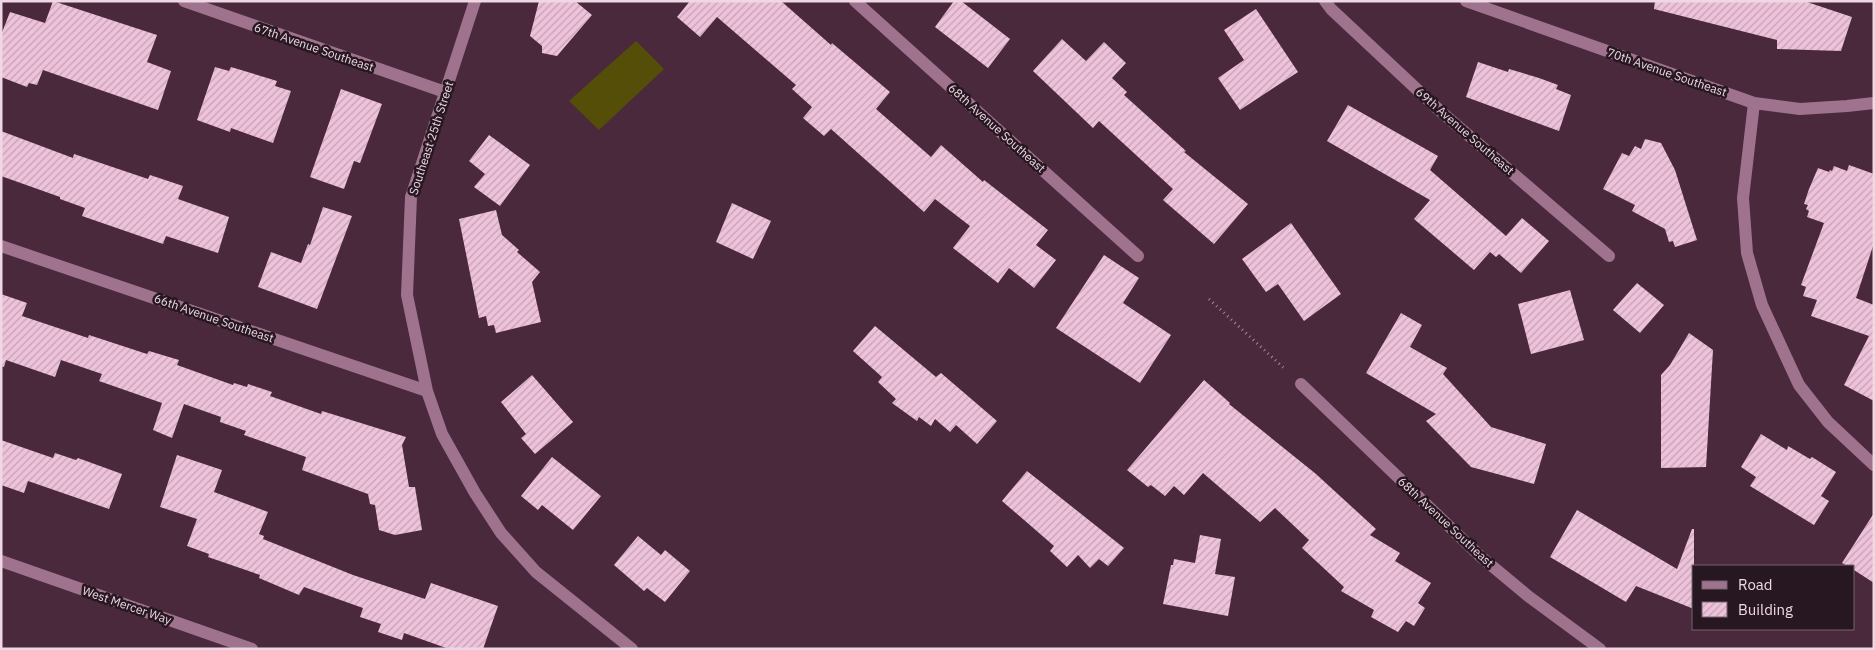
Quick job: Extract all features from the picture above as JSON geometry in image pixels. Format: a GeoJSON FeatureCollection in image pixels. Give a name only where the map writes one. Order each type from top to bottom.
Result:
{"type":"FeatureCollection","features":[{"type":"Feature","properties":{"kind":"street","name":"67th Avenue Southeast"},"geometry":{"type":"LineString","coordinates":[[184,1],[445,92]]}},
{"type":"Feature","properties":{"kind":"street","name":"Southeast 25th Street"},"geometry":{"type":"LineString","coordinates":[[475,1],[411,197],[408,295],[427,391],[442,434],[475,493],[501,533],[536,572],[632,649]]}},
{"type":"Feature","properties":{"kind":"street","name":"68th Avenue Southeast"},"geometry":{"type":"LineString","coordinates":[[855,1],[1138,256]]}},
{"type":"Feature","properties":{"kind":"street","name":"69th Avenue Southeast"},"geometry":{"type":"LineString","coordinates":[[1325,1],[1331,9],[1439,110],[1609,256]]}},
{"type":"Feature","properties":{"kind":"street","name":"70th Avenue Southeast"},"geometry":{"type":"LineString","coordinates":[[1466,1],[1754,103],[1800,109],[1874,102]]}},
{"type":"Feature","properties":{"kind":"street"},"geometry":{"type":"LineString","coordinates":[[1754,103],[1743,198],[1747,252],[1762,305],[1799,385],[1828,422],[1874,465]]}},
{"type":"Feature","properties":{"kind":"street","name":"66th Avenue Southeast"},"geometry":{"type":"LineString","coordinates":[[1,246],[427,391]]}},
{"type":"Feature","properties":{"kind":"street","name":"68th Avenue Southeast"},"geometry":{"type":"LineString","coordinates":[[1301,384],[1480,556],[1528,596],[1600,649]]}},
{"type":"Feature","properties":{"kind":"street","name":"West Mercer Way"},"geometry":{"type":"LineString","coordinates":[[1,561],[252,649]]}},
{"type":"Feature","properties":{"kind":"path"},"geometry":{"type":"LineString","coordinates":[[1209,299],[1301,384]]}},
{"type":"Feature","properties":{"kind":"shaded area"},"geometry":{"type":"Polygon","coordinates":[[[636,41],[664,69],[599,130],[569,101],[636,41]]]}},
{"type":"Feature","properties":{"kind":"building"},"geometry":{"type":"Polygon","coordinates":[[[53,1],[157,35],[147,62],[171,71],[158,110],[43,70],[37,85],[29,83],[27,87],[1,77],[1,35],[10,12],[45,23],[53,1]]]}},
{"type":"Feature","properties":{"kind":"building"},"geometry":{"type":"Polygon","coordinates":[[[539,1],[575,1],[592,15],[557,56],[542,53],[542,46],[530,36],[539,1]]]}},
{"type":"Feature","properties":{"kind":"building"},"geometry":{"type":"Polygon","coordinates":[[[690,1],[781,1],[831,45],[832,43],[890,92],[876,109],[931,157],[941,145],[983,182],[984,180],[1048,230],[1036,245],[1056,260],[1034,288],[1009,268],[998,283],[953,248],[970,226],[935,199],[924,212],[831,129],[824,136],[803,118],[812,107],[792,89],[796,85],[717,17],[700,37],[677,17],[690,1]]]}},
{"type":"Feature","properties":{"kind":"building"},"geometry":{"type":"Polygon","coordinates":[[[954,1],[961,1],[1010,39],[988,68],[935,27],[954,1]]]}},
{"type":"Feature","properties":{"kind":"building"},"geometry":{"type":"Polygon","coordinates":[[[1655,1],[1804,1],[1852,17],[1841,51],[1777,49],[1777,40],[1654,9],[1655,1]]]}},
{"type":"Feature","properties":{"kind":"building"},"geometry":{"type":"Polygon","coordinates":[[[1256,9],[1298,72],[1240,110],[1218,78],[1244,60],[1224,30],[1256,9]]]}},
{"type":"Feature","properties":{"kind":"building"},"geometry":{"type":"Polygon","coordinates":[[[1062,39],[1086,61],[1104,42],[1126,63],[1112,78],[1127,92],[1124,95],[1186,151],[1184,152],[1248,204],[1214,244],[1163,200],[1173,189],[1099,121],[1093,128],[1033,71],[1062,39]]]}},
{"type":"Feature","properties":{"kind":"building"},"geometry":{"type":"Polygon","coordinates":[[[1478,62],[1508,72],[1509,69],[1539,78],[1558,85],[1556,89],[1571,95],[1559,131],[1466,97],[1478,62]]]}},
{"type":"Feature","properties":{"kind":"building"},"geometry":{"type":"Polygon","coordinates":[[[215,67],[229,71],[231,67],[277,81],[275,86],[291,91],[273,143],[231,128],[230,132],[197,120],[215,67]]]}},
{"type":"Feature","properties":{"kind":"building"},"geometry":{"type":"Polygon","coordinates":[[[341,89],[382,104],[360,163],[354,161],[344,189],[310,177],[341,89]]]}},
{"type":"Feature","properties":{"kind":"building"},"geometry":{"type":"Polygon","coordinates":[[[1348,105],[1438,156],[1430,170],[1506,236],[1522,218],[1549,241],[1521,273],[1499,254],[1496,257],[1490,252],[1474,270],[1414,219],[1430,200],[1327,141],[1348,105]]]}},
{"type":"Feature","properties":{"kind":"building"},"geometry":{"type":"Polygon","coordinates":[[[1,131],[73,158],[74,154],[148,179],[150,175],[183,186],[178,199],[229,217],[218,253],[166,236],[163,244],[82,216],[85,208],[1,176],[1,131]]]}},
{"type":"Feature","properties":{"kind":"building"},"geometry":{"type":"Polygon","coordinates":[[[489,135],[530,165],[500,206],[474,187],[485,174],[469,161],[489,135]]]}},
{"type":"Feature","properties":{"kind":"building"},"geometry":{"type":"Polygon","coordinates":[[[1645,139],[1661,143],[1675,170],[1697,240],[1675,247],[1673,241],[1669,242],[1665,229],[1632,211],[1635,205],[1603,189],[1622,153],[1629,156],[1635,146],[1641,149],[1645,139]]]}},
{"type":"Feature","properties":{"kind":"building"},"geometry":{"type":"Polygon","coordinates":[[[1849,165],[1874,174],[1874,243],[1856,298],[1874,305],[1874,401],[1844,385],[1869,336],[1811,316],[1817,300],[1803,296],[1806,287],[1801,285],[1824,223],[1807,217],[1809,211],[1806,209],[1808,205],[1804,204],[1809,189],[1818,168],[1829,172],[1830,170],[1832,171],[1834,166],[1847,171],[1849,165]]]}},
{"type":"Feature","properties":{"kind":"building"},"geometry":{"type":"Polygon","coordinates":[[[732,203],[771,221],[753,259],[716,242],[732,203]]]}},
{"type":"Feature","properties":{"kind":"building"},"geometry":{"type":"Polygon","coordinates":[[[323,207],[352,216],[317,309],[258,287],[271,252],[301,263],[308,244],[310,245],[323,207]]]}},
{"type":"Feature","properties":{"kind":"building"},"geometry":{"type":"Polygon","coordinates":[[[496,210],[502,235],[519,250],[517,252],[540,272],[532,282],[541,322],[496,333],[494,325],[488,326],[486,316],[479,318],[459,219],[496,210]]]}},
{"type":"Feature","properties":{"kind":"building"},"geometry":{"type":"Polygon","coordinates":[[[1291,223],[1341,294],[1304,321],[1278,284],[1266,292],[1242,259],[1291,223]]]}},
{"type":"Feature","properties":{"kind":"building"},"geometry":{"type":"Polygon","coordinates":[[[1104,255],[1139,278],[1123,303],[1171,335],[1140,383],[1056,328],[1104,255]]]}},
{"type":"Feature","properties":{"kind":"building"},"geometry":{"type":"Polygon","coordinates":[[[1637,283],[1664,305],[1640,333],[1613,310],[1637,283]]]}},
{"type":"Feature","properties":{"kind":"building"},"geometry":{"type":"Polygon","coordinates":[[[1570,290],[1584,340],[1531,354],[1518,304],[1570,290]]]}},
{"type":"Feature","properties":{"kind":"building"},"geometry":{"type":"Polygon","coordinates":[[[1,294],[27,303],[22,316],[88,338],[89,335],[147,354],[149,351],[179,360],[177,365],[233,385],[234,383],[247,387],[248,384],[272,392],[270,396],[321,414],[322,411],[406,437],[402,445],[409,487],[415,487],[422,530],[395,535],[379,530],[375,505],[370,504],[368,494],[302,470],[306,457],[244,435],[246,431],[220,422],[221,417],[184,404],[172,438],[153,430],[162,403],[99,381],[102,374],[61,360],[55,377],[6,360],[4,367],[1,366],[1,294]]]}},
{"type":"Feature","properties":{"kind":"building"},"geometry":{"type":"Polygon","coordinates":[[[1401,313],[1422,325],[1410,347],[1447,368],[1443,374],[1491,427],[1546,444],[1534,484],[1471,467],[1426,421],[1436,414],[1366,373],[1401,313]]]}},
{"type":"Feature","properties":{"kind":"building"},"geometry":{"type":"Polygon","coordinates":[[[875,326],[936,377],[941,373],[997,421],[977,444],[956,425],[950,432],[935,419],[931,426],[919,417],[917,421],[892,403],[896,399],[878,382],[882,377],[853,351],[875,326]]]}},
{"type":"Feature","properties":{"kind":"building"},"geometry":{"type":"Polygon","coordinates":[[[1689,333],[1713,350],[1706,467],[1661,468],[1661,375],[1670,365],[1689,333]]]}},
{"type":"Feature","properties":{"kind":"building"},"geometry":{"type":"Polygon","coordinates":[[[532,375],[573,422],[535,454],[521,438],[526,434],[501,402],[532,375]]]}},
{"type":"Feature","properties":{"kind":"building"},"geometry":{"type":"Polygon","coordinates":[[[1204,380],[1229,404],[1316,474],[1376,529],[1370,535],[1400,553],[1395,561],[1431,583],[1418,603],[1425,608],[1414,626],[1406,621],[1398,632],[1371,617],[1374,610],[1341,591],[1344,587],[1302,548],[1309,540],[1275,508],[1260,522],[1203,473],[1184,495],[1174,486],[1165,496],[1151,485],[1148,487],[1127,470],[1204,380]]]}},
{"type":"Feature","properties":{"kind":"building"},"geometry":{"type":"Polygon","coordinates":[[[1761,434],[1787,450],[1788,446],[1810,459],[1812,457],[1836,472],[1821,496],[1829,501],[1814,525],[1750,486],[1756,477],[1741,467],[1761,434]]]}},
{"type":"Feature","properties":{"kind":"building"},"geometry":{"type":"Polygon","coordinates":[[[1,440],[53,458],[55,453],[76,460],[78,458],[122,474],[109,509],[28,481],[24,493],[1,485],[1,440]]]}},
{"type":"Feature","properties":{"kind":"building"},"geometry":{"type":"Polygon","coordinates":[[[177,455],[222,470],[214,492],[268,512],[259,534],[264,536],[263,539],[353,575],[425,599],[431,583],[498,606],[483,649],[449,649],[404,633],[402,640],[378,632],[381,624],[360,617],[363,608],[304,587],[299,595],[259,578],[260,575],[208,557],[209,554],[187,546],[197,519],[160,507],[177,455]]]}},
{"type":"Feature","properties":{"kind":"building"},"geometry":{"type":"Polygon","coordinates":[[[552,457],[601,496],[573,530],[542,505],[538,510],[521,496],[552,457]]]}},
{"type":"Feature","properties":{"kind":"building"},"geometry":{"type":"Polygon","coordinates":[[[1027,471],[1124,548],[1108,566],[1099,559],[1090,568],[1078,555],[1067,567],[1050,551],[1054,546],[1002,501],[1027,471]]]}},
{"type":"Feature","properties":{"kind":"building"},"geometry":{"type":"Polygon","coordinates":[[[1577,510],[1677,569],[1692,529],[1694,529],[1692,608],[1636,586],[1626,602],[1550,557],[1577,510]]]}},
{"type":"Feature","properties":{"kind":"building"},"geometry":{"type":"Polygon","coordinates":[[[1874,513],[1874,583],[1855,571],[1855,565],[1842,563],[1874,513]]]}},
{"type":"Feature","properties":{"kind":"building"},"geometry":{"type":"Polygon","coordinates":[[[1200,535],[1221,539],[1215,574],[1235,577],[1228,616],[1163,604],[1174,559],[1195,563],[1200,535]]]}},
{"type":"Feature","properties":{"kind":"building"},"geometry":{"type":"Polygon","coordinates":[[[638,536],[661,555],[665,550],[690,571],[665,602],[647,588],[644,591],[614,565],[638,536]]]}}]}
